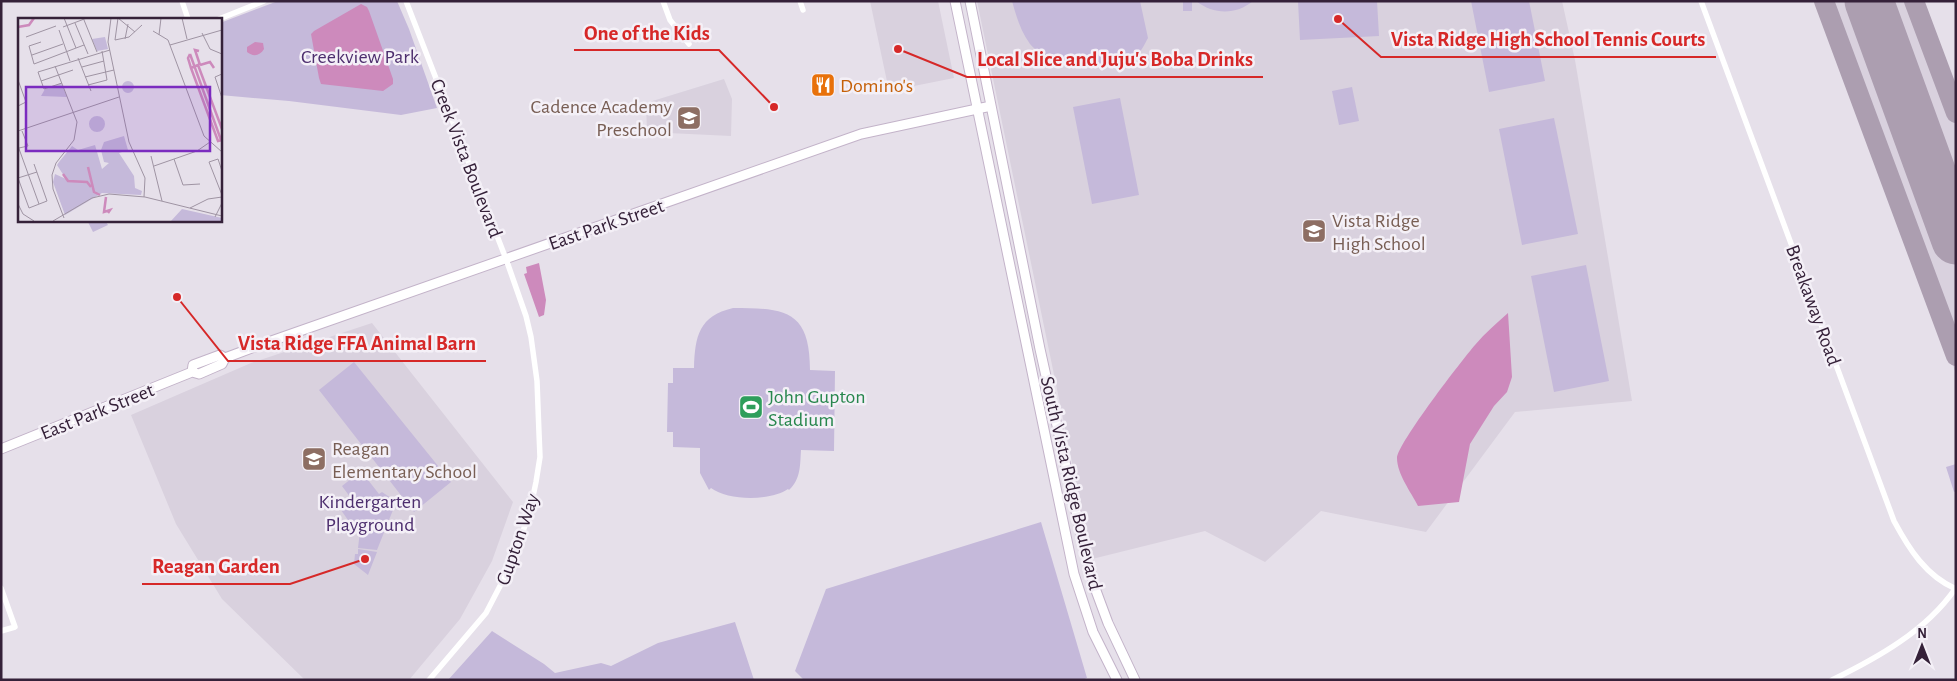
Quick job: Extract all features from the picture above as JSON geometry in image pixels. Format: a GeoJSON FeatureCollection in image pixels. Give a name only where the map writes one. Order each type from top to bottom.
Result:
{"type":"FeatureCollection","features":[{"type":"Feature","properties":{"kind":"street"},"geometry":{"type":"LineString","coordinates":[[182,1],[188,18]]}},
{"type":"Feature","properties":{"kind":"street"},"geometry":{"type":"LineString","coordinates":[[221,18],[264,1]]}},
{"type":"Feature","properties":{"kind":"street","name":"Creek Vista Boulevard"},"geometry":{"type":"LineString","coordinates":[[406,1],[506,258]]}},
{"type":"Feature","properties":{"kind":"street"},"geometry":{"type":"LineString","coordinates":[[663,1],[670,20],[689,44]]}},
{"type":"Feature","properties":{"kind":"street"},"geometry":{"type":"LineString","coordinates":[[800,1],[803,10]]}},
{"type":"Feature","properties":{"kind":"street","name":"South Vista Ridge Boulevard"},"geometry":{"type":"LineString","coordinates":[[955,1],[1074,574],[1093,632],[1116,680]]}},
{"type":"Feature","properties":{"kind":"street","name":"South Vista Ridge Boulevard"},"geometry":{"type":"LineString","coordinates":[[970,1],[1026,281],[1080,527],[1095,588],[1108,623],[1135,680]]}},
{"type":"Feature","properties":{"kind":"street","name":"Breakaway Road"},"geometry":{"type":"LineString","coordinates":[[1701,1],[1894,521],[1920,563],[1938,579],[1955,589]]}},
{"type":"Feature","properties":{"kind":"street","name":"East Park Street"},"geometry":{"type":"LineString","coordinates":[[1,449],[192,372],[199,374],[222,364],[225,358],[861,134],[991,106]]}},
{"type":"Feature","properties":{"kind":"street","name":"Gupton Way"},"geometry":{"type":"LineString","coordinates":[[429,680],[486,613],[499,590],[512,563],[530,511],[536,482],[540,457],[540,433],[535,363],[526,316],[506,258]]}},
{"type":"Feature","properties":{"kind":"street"},"geometry":{"type":"LineString","coordinates":[[1,588],[15,627],[1,631]]}},
{"type":"Feature","properties":{"kind":"street"},"geometry":{"type":"LineString","coordinates":[[1832,680],[1875,658],[1903,639],[1942,606],[1955,589]]}},
{"type":"Feature","properties":{"kind":"shaded area"},"geometry":{"type":"Polygon","coordinates":[[[870,1],[938,1],[954,78],[889,91],[870,1]]]}},
{"type":"Feature","properties":{"kind":"shaded area","name":"Vista Ridge High School"},"geometry":{"type":"Polygon","coordinates":[[[977,1],[1562,1],[1575,60],[1632,401],[1515,412],[1426,532],[1321,511],[1265,562],[1205,531],[1092,559],[977,1]]]}},
{"type":"Feature","properties":{"kind":"shaded area"},"geometry":{"type":"Polygon","coordinates":[[[1822,1],[1924,1],[1956,88],[1956,374],[1822,1]]]}},
{"type":"Feature","properties":{"kind":"shaded area"},"geometry":{"type":"Polygon","coordinates":[[[361,4],[367,7],[369,11],[393,79],[393,84],[383,91],[321,84],[319,78],[311,34],[361,4]]]}},
{"type":"Feature","properties":{"kind":"shaded area"},"geometry":{"type":"Polygon","coordinates":[[[255,42],[263,43],[264,49],[258,54],[249,54],[247,47],[255,42]]]}},
{"type":"Feature","properties":{"kind":"shaded area","name":"Cadence Academy Preschool"},"geometry":{"type":"Polygon","coordinates":[[[724,79],[732,99],[731,136],[647,132],[646,103],[724,79]]]}},
{"type":"Feature","properties":{"kind":"shaded area"},"geometry":{"type":"Polygon","coordinates":[[[539,263],[546,300],[544,315],[539,317],[524,274],[527,273],[526,267],[539,263]]]}},
{"type":"Feature","properties":{"kind":"shaded area"},"geometry":{"type":"Polygon","coordinates":[[[1508,313],[1512,377],[1507,392],[1494,406],[1470,444],[1459,502],[1418,506],[1399,470],[1397,458],[1400,449],[1468,354],[1483,336],[1508,313]]]}},
{"type":"Feature","properties":{"kind":"shaded area","name":"Reagan Elementary School"},"geometry":{"type":"Polygon","coordinates":[[[372,323],[513,502],[492,561],[460,619],[409,680],[305,680],[222,599],[176,524],[131,415],[251,363],[372,323]]]}},
{"type":"Feature","properties":{"kind":"green space","name":"Creekview Park"},"geometry":{"type":"Polygon","coordinates":[[[278,1],[397,1],[437,108],[401,115],[289,101],[221,95],[221,23],[278,1]]]}},
{"type":"Feature","properties":{"kind":"green space"},"geometry":{"type":"Polygon","coordinates":[[[1012,1],[1140,1],[1148,38],[1139,53],[1126,61],[1112,65],[1082,67],[1052,60],[1030,44],[1021,29],[1012,1]]]}},
{"type":"Feature","properties":{"kind":"green space"},"geometry":{"type":"Polygon","coordinates":[[[1183,1],[1192,1],[1192,11],[1183,11],[1183,1]]]}},
{"type":"Feature","properties":{"kind":"green space"},"geometry":{"type":"Polygon","coordinates":[[[1196,1],[1253,1],[1239,9],[1225,12],[1210,9],[1196,1]]]}},
{"type":"Feature","properties":{"kind":"green space"},"geometry":{"type":"Polygon","coordinates":[[[1298,1],[1377,1],[1379,36],[1300,40],[1298,1]]]}},
{"type":"Feature","properties":{"kind":"green space"},"geometry":{"type":"Polygon","coordinates":[[[1471,1],[1529,1],[1545,81],[1489,92],[1471,1]]]}},
{"type":"Feature","properties":{"kind":"green space"},"geometry":{"type":"Polygon","coordinates":[[[1352,87],[1359,121],[1339,125],[1332,91],[1352,87]]]}},
{"type":"Feature","properties":{"kind":"green space"},"geometry":{"type":"Polygon","coordinates":[[[1120,98],[1139,195],[1092,204],[1073,107],[1120,98]]]}},
{"type":"Feature","properties":{"kind":"green space"},"geometry":{"type":"Polygon","coordinates":[[[1554,118],[1578,234],[1522,245],[1499,129],[1554,118]]]}},
{"type":"Feature","properties":{"kind":"green space"},"geometry":{"type":"Polygon","coordinates":[[[88,221],[106,221],[108,225],[93,232],[88,221]]]}},
{"type":"Feature","properties":{"kind":"green space"},"geometry":{"type":"Polygon","coordinates":[[[1586,265],[1609,381],[1554,392],[1531,276],[1586,265]]]}},
{"type":"Feature","properties":{"kind":"green space","name":"John Gupton Stadium"},"geometry":{"type":"Polygon","coordinates":[[[733,308],[767,309],[791,316],[799,324],[805,335],[809,350],[810,370],[835,371],[834,451],[801,450],[799,472],[793,486],[789,490],[771,496],[738,497],[718,492],[711,488],[709,490],[700,473],[700,448],[673,447],[673,432],[667,432],[668,383],[673,383],[673,368],[694,368],[696,346],[701,329],[713,316],[733,308]]]}},
{"type":"Feature","properties":{"kind":"green space"},"geometry":{"type":"Polygon","coordinates":[[[354,362],[451,482],[414,512],[319,390],[354,362]]]}},
{"type":"Feature","properties":{"kind":"green space"},"geometry":{"type":"Polygon","coordinates":[[[1956,464],[1956,491],[1954,492],[1946,467],[1956,464]]]}},
{"type":"Feature","properties":{"kind":"green space","name":"Kindergarten Playground"},"geometry":{"type":"Polygon","coordinates":[[[361,471],[379,494],[382,492],[391,498],[395,505],[377,550],[358,548],[360,531],[346,528],[345,526],[350,523],[341,510],[353,501],[342,486],[361,471]]]}},
{"type":"Feature","properties":{"kind":"green space"},"geometry":{"type":"Polygon","coordinates":[[[1041,522],[1087,678],[1082,680],[804,680],[795,671],[826,589],[1041,522]]]}},
{"type":"Feature","properties":{"kind":"green space"},"geometry":{"type":"Polygon","coordinates":[[[358,549],[377,552],[368,575],[354,564],[355,554],[358,554],[358,549]]]}},
{"type":"Feature","properties":{"kind":"green space"},"geometry":{"type":"Polygon","coordinates":[[[735,622],[754,680],[448,680],[492,631],[555,673],[601,663],[611,666],[658,643],[735,622]]]}},
{"type":"Feature","properties":{"kind":"taxiway"},"geometry":{"type":"LineString","coordinates":[[1824,1],[1956,356]]}},
{"type":"Feature","properties":{"kind":"taxiway"},"geometry":{"type":"LineString","coordinates":[[1914,1],[1956,113]]}},
{"type":"Feature","properties":{"kind":"runway"},"geometry":{"type":"LineString","coordinates":[[1869,1],[1956,240]]}},
{"type":"Feature","properties":{"kind":"place","name":"Vista Ridge High School Tennis Courts"},"geometry":{"type":"Point","coordinates":[1338,19]}},
{"type":"Feature","properties":{"kind":"place","name":"Local Slice and Juju's Boba Drinks"},"geometry":{"type":"Point","coordinates":[898,49]}},
{"type":"Feature","properties":{"kind":"place","name":"Domino's"},"geometry":{"type":"Point","coordinates":[823,85]}},
{"type":"Feature","properties":{"kind":"place","name":"One of the Kids"},"geometry":{"type":"Point","coordinates":[774,107]}},
{"type":"Feature","properties":{"kind":"place","name":"Cadence Academy Preschool"},"geometry":{"type":"Point","coordinates":[689,118]}},
{"type":"Feature","properties":{"kind":"place","name":"Vista Ridge High School"},"geometry":{"type":"Point","coordinates":[1314,231]}},
{"type":"Feature","properties":{"kind":"place","name":"Vista Ridge FFA Animal Barn"},"geometry":{"type":"Point","coordinates":[177,297]}},
{"type":"Feature","properties":{"kind":"place","name":"John Gupton Stadium"},"geometry":{"type":"Point","coordinates":[751,407]}},
{"type":"Feature","properties":{"kind":"place","name":"Reagan Elementary School"},"geometry":{"type":"Point","coordinates":[314,459]}},
{"type":"Feature","properties":{"kind":"place","name":"Reagan Garden"},"geometry":{"type":"Point","coordinates":[365,559]}}]}
